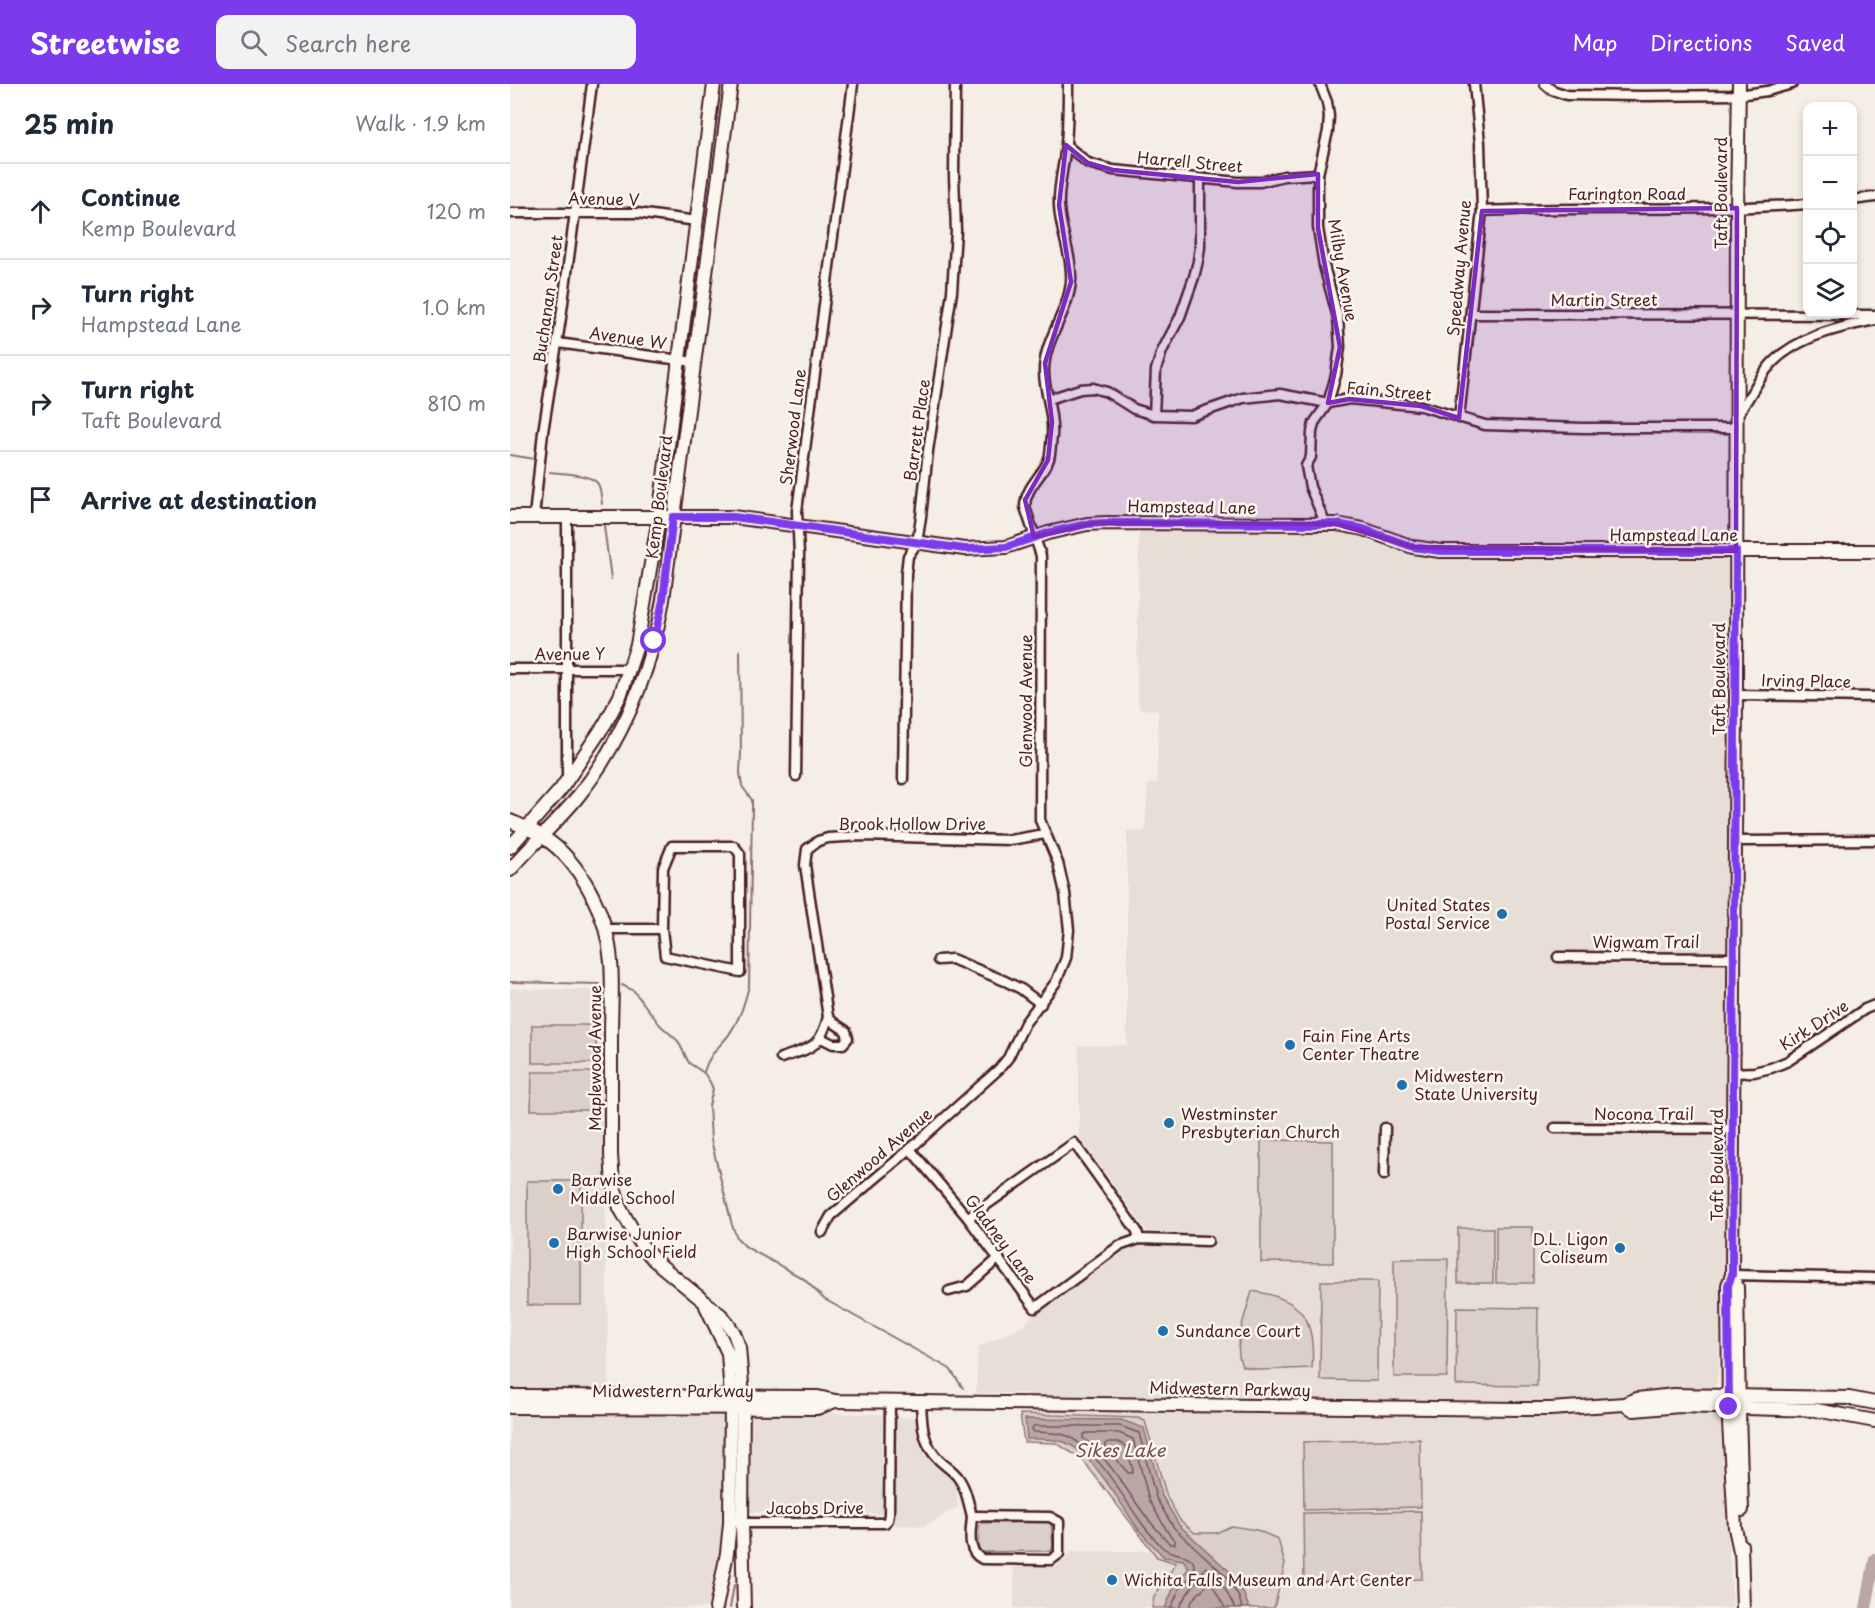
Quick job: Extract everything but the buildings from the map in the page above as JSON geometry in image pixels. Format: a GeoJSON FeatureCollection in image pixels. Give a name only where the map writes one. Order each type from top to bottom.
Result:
{"type":"FeatureCollection","features":[{"type":"Feature","properties":{"kind":"street","name":"Buchanan Street"},"geometry":{"type":"LineString","coordinates":[[534,517],[543,432],[558,343],[592,84]]}},
{"type":"Feature","properties":{"kind":"street","name":"Kemp Boulevard"},"geometry":{"type":"LineString","coordinates":[[510,847],[567,781],[605,724],[620,696],[637,645],[659,517],[714,84]]}},
{"type":"Feature","properties":{"kind":"street","name":"Kemp Boulevard"},"geometry":{"type":"LineString","coordinates":[[510,870],[576,799],[606,757],[626,720],[645,672],[654,641],[661,610],[731,84]]}},
{"type":"Feature","properties":{"kind":"street","name":"Sherwood Lane"},"geometry":{"type":"LineString","coordinates":[[796,776],[797,511],[853,84]]}},
{"type":"Feature","properties":{"kind":"street","name":"Barrett Place"},"geometry":{"type":"LineString","coordinates":[[903,779],[906,573],[908,555],[916,543],[955,263],[956,84]]}},
{"type":"Feature","properties":{"kind":"street","name":"Glenwood Avenue"},"geometry":{"type":"LineString","coordinates":[[822,1232],[831,1216],[999,1069],[1008,1058],[1025,1023],[1056,982],[1066,958],[1069,930],[1065,893],[1058,863],[1040,820],[1041,556],[1025,507],[1025,500],[1048,460],[1052,430],[1044,373],[1045,363],[1054,331],[1066,307],[1071,282],[1070,262],[1059,205],[1066,145],[1068,84]]}},
{"type":"Feature","properties":{"kind":"street","name":"Milby Avenue"},"geometry":{"type":"LineString","coordinates":[[1320,84],[1329,116],[1328,131],[1318,174],[1318,228],[1324,266],[1338,318],[1340,347],[1336,375],[1328,403],[1314,423],[1311,457],[1306,466],[1310,486],[1326,525]]}},
{"type":"Feature","properties":{"kind":"street","name":"Speedway Avenue"},"geometry":{"type":"LineString","coordinates":[[1459,418],[1482,211],[1480,143],[1474,84]]}},
{"type":"Feature","properties":{"kind":"street"},"geometry":{"type":"LineString","coordinates":[[1545,84],[1552,90],[1567,95],[1738,89],[1767,91],[1792,84]]}},
{"type":"Feature","properties":{"kind":"street","name":"Taft Boulevard"},"geometry":{"type":"LineString","coordinates":[[1734,1401],[1728,1285],[1732,1275],[1734,1073],[1738,89]]}},
{"type":"Feature","properties":{"kind":"street","name":"Harrell Street"},"geometry":{"type":"LineString","coordinates":[[1066,145],[1088,163],[1099,167],[1200,180],[1260,182],[1284,176],[1318,174]]}},
{"type":"Feature","properties":{"kind":"street"},"geometry":{"type":"LineString","coordinates":[[1154,415],[1156,370],[1162,351],[1180,317],[1198,261],[1200,180]]}},
{"type":"Feature","properties":{"kind":"street"},"geometry":{"type":"LineString","coordinates":[[1857,199],[1875,197]]}},
{"type":"Feature","properties":{"kind":"street","name":"Farington Road"},"geometry":{"type":"LineString","coordinates":[[1482,211],[1737,208],[1803,204]]}},
{"type":"Feature","properties":{"kind":"street","name":"Avenue V"},"geometry":{"type":"LineString","coordinates":[[510,213],[637,213],[697,221]]}},
{"type":"Feature","properties":{"kind":"street"},"geometry":{"type":"LineString","coordinates":[[697,221],[712,224]]}},
{"type":"Feature","properties":{"kind":"street","name":"Martin Street"},"geometry":{"type":"LineString","coordinates":[[1471,314],[1875,318]]}},
{"type":"Feature","properties":{"kind":"street"},"geometry":{"type":"LineString","coordinates":[[1737,422],[1768,368],[1779,357],[1818,335],[1875,318]]}},
{"type":"Feature","properties":{"kind":"street","name":"Avenue W"},"geometry":{"type":"LineString","coordinates":[[558,343],[694,362]]}},
{"type":"Feature","properties":{"kind":"street","name":"Fain Street"},"geometry":{"type":"LineString","coordinates":[[1049,399],[1080,389],[1093,388],[1107,392],[1134,409],[1154,415],[1191,416],[1243,398],[1280,394],[1328,403],[1349,399],[1422,406],[1485,425],[1530,427],[1737,422]]}},
{"type":"Feature","properties":{"kind":"street","name":"Hampstead Lane"},"geometry":{"type":"LineString","coordinates":[[510,517],[734,517],[965,549],[1006,547],[1034,537],[1095,523],[1357,527],[1413,547],[1440,551],[1875,551]]}},
{"type":"Feature","properties":{"kind":"street"},"geometry":{"type":"LineString","coordinates":[[567,517],[567,781]]}},
{"type":"Feature","properties":{"kind":"street","name":"Avenue Y"},"geometry":{"type":"LineString","coordinates":[[510,669],[629,669]]}},
{"type":"Feature","properties":{"kind":"street"},"geometry":{"type":"LineString","coordinates":[[629,669],[645,672]]}},
{"type":"Feature","properties":{"kind":"street","name":"Irving Place"},"geometry":{"type":"LineString","coordinates":[[1736,695],[1875,697]]}},
{"type":"Feature","properties":{"kind":"street","name":"Maplewood Avenue"},"geometry":{"type":"LineString","coordinates":[[510,821],[541,836],[562,853],[581,874],[594,897],[605,929],[612,961],[611,1155],[616,1194],[620,1208],[642,1246],[654,1260],[705,1302],[728,1353],[737,1403],[736,1523],[744,1608]]}},
{"type":"Feature","properties":{"kind":"street","name":"Brook Hollow Drive"},"geometry":{"type":"LineString","coordinates":[[821,1038],[828,1017],[805,865],[806,852],[810,846],[818,841],[837,837],[1010,840],[1045,834]]}},
{"type":"Feature","properties":{"kind":"street"},"geometry":{"type":"LineString","coordinates":[[1735,841],[1875,840]]}},
{"type":"Feature","properties":{"kind":"street"},"geometry":{"type":"LineString","coordinates":[[672,846],[734,846],[740,855],[740,972],[665,956],[662,929],[663,868],[672,846]]}},
{"type":"Feature","properties":{"kind":"street"},"geometry":{"type":"LineString","coordinates":[[605,929],[662,929]]}},
{"type":"Feature","properties":{"kind":"street","name":"Wigwam Trail"},"geometry":{"type":"LineString","coordinates":[[1558,957],[1733,958]]}},
{"type":"Feature","properties":{"kind":"street"},"geometry":{"type":"LineString","coordinates":[[938,960],[952,959],[1005,981],[1021,989],[1041,1004]]}},
{"type":"Feature","properties":{"kind":"street","name":"Kirk Drive"},"geometry":{"type":"LineString","coordinates":[[1734,1073],[1754,1072],[1788,1061],[1865,1009],[1875,1005]]}},
{"type":"Feature","properties":{"kind":"street"},"geometry":{"type":"LineString","coordinates":[[781,1058],[813,1046],[821,1038],[833,1044],[843,1044],[848,1038],[846,1031],[828,1017]]}},
{"type":"Feature","properties":{"kind":"street"},"geometry":{"type":"LineString","coordinates":[[1384,1175],[1385,1128]]}},
{"type":"Feature","properties":{"kind":"street","name":"Nocona Trail"},"geometry":{"type":"LineString","coordinates":[[1555,1128],[1733,1129]]}},
{"type":"Feature","properties":{"kind":"street"},"geometry":{"type":"LineString","coordinates":[[968,1218],[1074,1143],[1137,1231],[1139,1239]]}},
{"type":"Feature","properties":{"kind":"street","name":"Gladney Lane"},"geometry":{"type":"LineString","coordinates":[[910,1149],[968,1218],[1035,1308],[1119,1246],[1139,1239],[1208,1241]]}},
{"type":"Feature","properties":{"kind":"street"},"geometry":{"type":"LineString","coordinates":[[949,1291],[967,1286],[999,1258]]}},
{"type":"Feature","properties":{"kind":"street"},"geometry":{"type":"LineString","coordinates":[[1732,1275],[1875,1278]]}},
{"type":"Feature","properties":{"kind":"street","name":"Taft Boulevard"},"geometry":{"type":"LineString","coordinates":[[1732,1275],[1737,1287],[1734,1401],[1735,1528],[1740,1551],[1743,1608]]}},
{"type":"Feature","properties":{"kind":"street"},"geometry":{"type":"LineString","coordinates":[[1703,1395],[1715,1390],[1721,1378],[1728,1297]]}},
{"type":"Feature","properties":{"kind":"street","name":"Midwestern Parkway"},"geometry":{"type":"LineString","coordinates":[[510,1407],[564,1402],[737,1403],[818,1397],[835,1401],[890,1402],[1520,1409],[1624,1404],[1652,1397],[1703,1395],[1734,1401],[1816,1410],[1875,1421]]}},
{"type":"Feature","properties":{"kind":"street","name":"Midwestern Parkway"},"geometry":{"type":"LineString","coordinates":[[510,1396],[564,1402]]}},
{"type":"Feature","properties":{"kind":"street","name":"Midwestern Parkway"},"geometry":{"type":"LineString","coordinates":[[1624,1404],[1634,1410],[1734,1401],[1849,1398],[1875,1403]]}},
{"type":"Feature","properties":{"kind":"street","name":"Jacobs Drive"},"geometry":{"type":"LineString","coordinates":[[736,1523],[885,1523],[889,1514],[890,1402]]}},
{"type":"Feature","properties":{"kind":"street"},"geometry":{"type":"LineString","coordinates":[[921,1402],[922,1426],[928,1445],[936,1457],[957,1476],[966,1491],[972,1516],[971,1548],[975,1555],[982,1559],[1051,1560],[1059,1554],[1059,1522],[1050,1517],[972,1516]]}},
{"type":"Feature","properties":{"kind":"street","name":"Maplewood Avenue"},"geometry":{"type":"LineString","coordinates":[[716,1608],[727,1553],[736,1523]]}},
{"type":"Feature","properties":{"kind":"highlighted area"},"geometry":{"type":"Polygon","coordinates":[[[1066,145],[1088,163],[1113,170],[1238,182],[1318,174],[1318,228],[1340,347],[1328,403],[1349,399],[1421,406],[1459,418],[1482,211],[1737,208],[1736,551],[1413,547],[1337,524],[1095,523],[1034,537],[1025,500],[1048,460],[1052,422],[1045,363],[1071,282],[1059,205],[1066,145]]]}},
{"type":"Feature","properties":{"kind":"shaded area","name":"Midwestern State University"},"geometry":{"type":"Polygon","coordinates":[[[1139,529],[1354,529],[1391,544],[1729,556],[1724,1256],[1718,1373],[1717,1383],[1712,1389],[1719,1411],[1733,1608],[1014,1608],[1014,1567],[1056,1567],[1072,1551],[1154,1551],[1084,1456],[1065,1444],[1026,1437],[1027,1393],[976,1393],[978,1347],[1025,1325],[1032,1315],[1149,1234],[1079,1137],[1079,1046],[1127,1045],[1127,831],[1145,831],[1148,784],[1157,783],[1158,710],[1139,709],[1137,687],[1139,529]]]}},
{"type":"Feature","properties":{"kind":"shaded area","name":"Barwise Middle School"},"geometry":{"type":"Polygon","coordinates":[[[510,989],[601,990],[609,1390],[510,1389],[510,989]]]}},
{"type":"Feature","properties":{"kind":"shaded area"},"geometry":{"type":"Polygon","coordinates":[[[532,1025],[596,1025],[596,1063],[532,1063],[532,1025]]]}},
{"type":"Feature","properties":{"kind":"shaded area"},"geometry":{"type":"Polygon","coordinates":[[[532,1072],[596,1072],[596,1110],[531,1110],[532,1072]]]}},
{"type":"Feature","properties":{"kind":"shaded area"},"geometry":{"type":"Polygon","coordinates":[[[1261,1140],[1333,1141],[1333,1263],[1261,1262],[1261,1140]]]}},
{"type":"Feature","properties":{"kind":"shaded area","name":"Barwise Junior High School Field"},"geometry":{"type":"Polygon","coordinates":[[[527,1181],[581,1181],[581,1305],[527,1305],[527,1181]]]}},
{"type":"Feature","properties":{"kind":"shaded area"},"geometry":{"type":"Polygon","coordinates":[[[1496,1227],[1533,1227],[1533,1283],[1496,1283],[1496,1227]]]}},
{"type":"Feature","properties":{"kind":"shaded area"},"geometry":{"type":"Polygon","coordinates":[[[1458,1228],[1493,1228],[1493,1283],[1458,1283],[1458,1228]]]}},
{"type":"Feature","properties":{"kind":"shaded area"},"geometry":{"type":"Polygon","coordinates":[[[1394,1259],[1448,1259],[1447,1377],[1394,1377],[1394,1259]]]}},
{"type":"Feature","properties":{"kind":"shaded area"},"geometry":{"type":"Polygon","coordinates":[[[1321,1281],[1378,1281],[1377,1381],[1320,1380],[1321,1281]]]}},
{"type":"Feature","properties":{"kind":"shaded area"},"geometry":{"type":"Polygon","coordinates":[[[1252,1291],[1283,1299],[1302,1314],[1311,1336],[1312,1368],[1260,1370],[1242,1366],[1238,1348],[1239,1339],[1252,1291]]]}},
{"type":"Feature","properties":{"kind":"shaded area"},"geometry":{"type":"Polygon","coordinates":[[[1457,1307],[1538,1308],[1537,1386],[1456,1385],[1457,1307]]]}},
{"type":"Feature","properties":{"kind":"shaded area"},"geometry":{"type":"Polygon","coordinates":[[[510,1412],[723,1416],[725,1515],[714,1597],[709,1608],[510,1608],[510,1412]]]}},
{"type":"Feature","properties":{"kind":"shaded area"},"geometry":{"type":"Polygon","coordinates":[[[748,1413],[882,1414],[882,1514],[747,1512],[748,1413]]]}},
{"type":"Feature","properties":{"kind":"shaded area","name":"Sikes Lake"},"geometry":{"type":"Polygon","coordinates":[[[1020,1414],[1138,1418],[1145,1421],[1167,1497],[1180,1520],[1195,1533],[1216,1533],[1231,1526],[1257,1530],[1278,1539],[1285,1564],[1274,1608],[1152,1608],[1154,1597],[1176,1563],[1157,1557],[1082,1459],[1056,1443],[1024,1442],[1020,1414]]]}},
{"type":"Feature","properties":{"kind":"shaded area"},"geometry":{"type":"Polygon","coordinates":[[[895,1417],[915,1418],[920,1439],[933,1463],[956,1482],[958,1507],[925,1526],[896,1525],[895,1417]]]}},
{"type":"Feature","properties":{"kind":"shaded area"},"geometry":{"type":"Polygon","coordinates":[[[1420,1439],[1421,1507],[1304,1510],[1303,1442],[1420,1439]]]}},
{"type":"Feature","properties":{"kind":"shaded area"},"geometry":{"type":"Polygon","coordinates":[[[1421,1511],[1422,1579],[1304,1582],[1303,1513],[1421,1511]]]}},
{"type":"Feature","properties":{"kind":"shaded area"},"geometry":{"type":"Polygon","coordinates":[[[1051,1522],[1053,1546],[1051,1551],[981,1552],[978,1547],[979,1526],[982,1523],[1051,1522]]]}},
{"type":"Feature","properties":{"kind":"water","name":"Sikes Lake"},"geometry":{"type":"Polygon","coordinates":[[[1025,1419],[1121,1420],[1144,1428],[1162,1496],[1179,1525],[1230,1572],[1244,1594],[1249,1608],[1165,1608],[1174,1587],[1189,1568],[1183,1560],[1164,1557],[1139,1530],[1094,1466],[1074,1447],[1055,1440],[1027,1439],[1025,1419]]]}},
{"type":"Feature","properties":{"kind":"waterway"},"geometry":{"type":"LineString","coordinates":[[510,455],[535,459]]}},
{"type":"Feature","properties":{"kind":"waterway"},"geometry":{"type":"LineString","coordinates":[[550,472],[576,475],[595,481],[600,488],[602,504]]}},
{"type":"Feature","properties":{"kind":"waterway"},"geometry":{"type":"LineString","coordinates":[[604,526],[611,579]]}},
{"type":"Feature","properties":{"kind":"waterway"},"geometry":{"type":"LineString","coordinates":[[704,1072],[711,1057],[736,1024],[749,986],[752,800],[742,786],[740,773],[740,650]]}},
{"type":"Feature","properties":{"kind":"waterway"},"geometry":{"type":"LineString","coordinates":[[510,982],[599,984]]}},
{"type":"Feature","properties":{"kind":"waterway"},"geometry":{"type":"LineString","coordinates":[[622,985],[634,991],[660,1025],[678,1041],[689,1063],[704,1073],[710,1082],[713,1089],[709,1106],[711,1140],[737,1238],[746,1247],[804,1279],[824,1299],[950,1369],[963,1388]]}},
{"type":"Feature","properties":{"kind":"waterway"},"geometry":{"type":"LineString","coordinates":[[1866,1608],[1875,1559]]}},
{"type":"Feature","properties":{"kind":"waterway"},"geometry":{"type":"LineString","coordinates":[[730,1608],[734,1585]]}},
{"type":"Feature","properties":{"kind":"place","name":"United States Postal Service"},"geometry":{"type":"Point","coordinates":[1502,914]}},
{"type":"Feature","properties":{"kind":"place","name":"Fain Fine Arts Center Theatre"},"geometry":{"type":"Point","coordinates":[1290,1045]}},
{"type":"Feature","properties":{"kind":"place","name":"Midwestern State University"},"geometry":{"type":"Point","coordinates":[1402,1085]}},
{"type":"Feature","properties":{"kind":"place","name":"Westminster Presbyterian Church"},"geometry":{"type":"Point","coordinates":[1169,1123]}},
{"type":"Feature","properties":{"kind":"place","name":"Barwise Middle School"},"geometry":{"type":"Point","coordinates":[558,1189]}},
{"type":"Feature","properties":{"kind":"place","name":"Barwise Junior High School Field"},"geometry":{"type":"Point","coordinates":[554,1243]}},
{"type":"Feature","properties":{"kind":"place","name":"D.L. Ligon Coliseum"},"geometry":{"type":"Point","coordinates":[1620,1248]}},
{"type":"Feature","properties":{"kind":"place","name":"Sundance Court"},"geometry":{"type":"Point","coordinates":[1163,1331]}},
{"type":"Feature","properties":{"kind":"place","name":"Wichita Falls Museum and Art Center"},"geometry":{"type":"Point","coordinates":[1112,1580]}},
{"type":"Feature","properties":{"kind":"route"},"geometry":{"type":"LineString","coordinates":[[654,641],[663,600],[673,517],[734,517],[965,549],[1006,547],[1048,533],[1087,524],[1106,523],[1337,524],[1363,529],[1413,547],[1440,551],[1736,551],[1734,1073],[1732,1275],[1728,1285],[1729,1407]]}}]}
